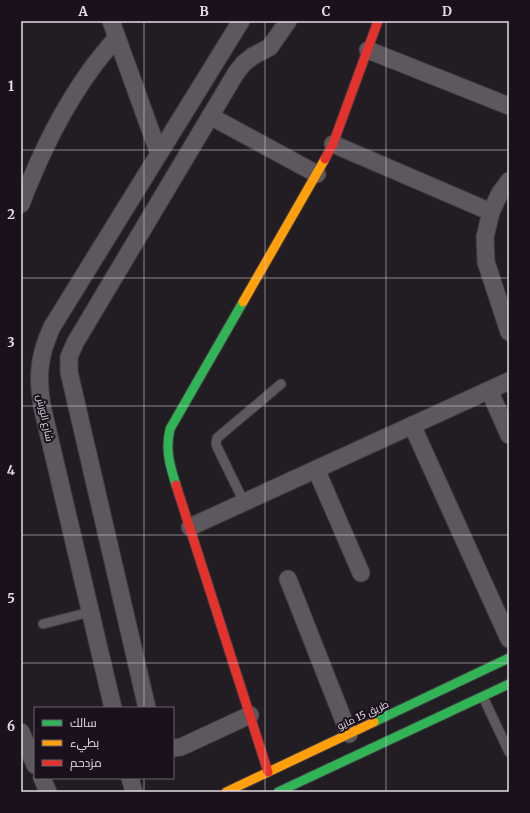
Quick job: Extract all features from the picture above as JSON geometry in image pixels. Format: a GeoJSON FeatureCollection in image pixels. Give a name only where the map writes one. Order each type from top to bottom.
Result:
{"type":"FeatureCollection","features":[{"type":"Feature","properties":{"kind":"street","name":"شارع الورش"},"geometry":{"type":"LineString","coordinates":[[113,707],[42,406],[39,380],[40,366],[52,327],[241,21]]}},
{"type":"Feature","properties":{"kind":"street"},"geometry":{"type":"LineString","coordinates":[[147,707],[70,372],[69,357],[71,350],[236,73],[244,63],[253,56],[270,47],[288,21]]}},
{"type":"Feature","properties":{"kind":"street"},"geometry":{"type":"LineString","coordinates":[[268,772],[167,452],[167,440],[170,429],[333,144],[378,21]]}},
{"type":"Feature","properties":{"kind":"street"},"geometry":{"type":"LineString","coordinates":[[114,29],[160,154]]}},
{"type":"Feature","properties":{"kind":"street"},"geometry":{"type":"LineString","coordinates":[[21,204],[25,181],[114,29]]}},
{"type":"Feature","properties":{"kind":"street"},"geometry":{"type":"LineString","coordinates":[[368,50],[509,106]]}},
{"type":"Feature","properties":{"kind":"street"},"geometry":{"type":"LineString","coordinates":[[210,116],[317,174]]}},
{"type":"Feature","properties":{"kind":"street"},"geometry":{"type":"LineString","coordinates":[[333,144],[491,212]]}},
{"type":"Feature","properties":{"kind":"street"},"geometry":{"type":"LineString","coordinates":[[509,181],[500,193],[491,212],[485,237],[486,262],[509,332]]}},
{"type":"Feature","properties":{"kind":"street"},"geometry":{"type":"LineString","coordinates":[[190,527],[509,381]]}},
{"type":"Feature","properties":{"kind":"street"},"geometry":{"type":"LineString","coordinates":[[489,390],[509,435]]}},
{"type":"Feature","properties":{"kind":"street"},"geometry":{"type":"LineString","coordinates":[[412,425],[509,638]]}},
{"type":"Feature","properties":{"kind":"street"},"geometry":{"type":"LineString","coordinates":[[316,469],[361,573]]}},
{"type":"Feature","properties":{"kind":"street"},"geometry":{"type":"LineString","coordinates":[[288,579],[349,734]]}},
{"type":"Feature","properties":{"kind":"street","name":"طريق 15 مايو"},"geometry":{"type":"LineString","coordinates":[[278,792],[478,686],[509,658]]}},
{"type":"Feature","properties":{"kind":"street","name":"طريق 15 مايو"},"geometry":{"type":"LineString","coordinates":[[226,792],[349,734],[478,686],[509,684]]}},
{"type":"Feature","properties":{"kind":"street"},"geometry":{"type":"LineString","coordinates":[[174,748],[181,747],[250,715]]}},
{"type":"Feature","properties":{"kind":"street"},"geometry":{"type":"LineString","coordinates":[[21,732],[34,762]]}},
{"type":"Feature","properties":{"kind":"street"},"geometry":{"type":"LineString","coordinates":[[42,779],[48,792]]}},
{"type":"Feature","properties":{"kind":"lane"},"geometry":{"type":"LineString","coordinates":[[244,502],[217,447],[217,438],[281,384]]}},
{"type":"Feature","properties":{"kind":"lane"},"geometry":{"type":"LineString","coordinates":[[43,624],[90,612]]}},
{"type":"Feature","properties":{"kind":"lane"},"geometry":{"type":"LineString","coordinates":[[478,686],[509,752]]}},
{"type":"Feature","properties":{"kind":"traffic: fast"},"geometry":{"type":"LineString","coordinates":[[176,485],[168,451],[170,429],[243,302]]}},
{"type":"Feature","properties":{"kind":"traffic: fast"},"geometry":{"type":"LineString","coordinates":[[374,722],[509,658]]}},
{"type":"Feature","properties":{"kind":"traffic: fast"},"geometry":{"type":"LineString","coordinates":[[278,792],[509,684]]}},
{"type":"Feature","properties":{"kind":"traffic: slow"},"geometry":{"type":"LineString","coordinates":[[243,302],[325,159]]}},
{"type":"Feature","properties":{"kind":"traffic: slow"},"geometry":{"type":"LineString","coordinates":[[226,792],[374,722]]}},
{"type":"Feature","properties":{"kind":"traffic: jam"},"geometry":{"type":"LineString","coordinates":[[325,159],[333,144],[378,21]]}},
{"type":"Feature","properties":{"kind":"traffic: jam"},"geometry":{"type":"LineString","coordinates":[[176,485],[268,772]]}}]}
